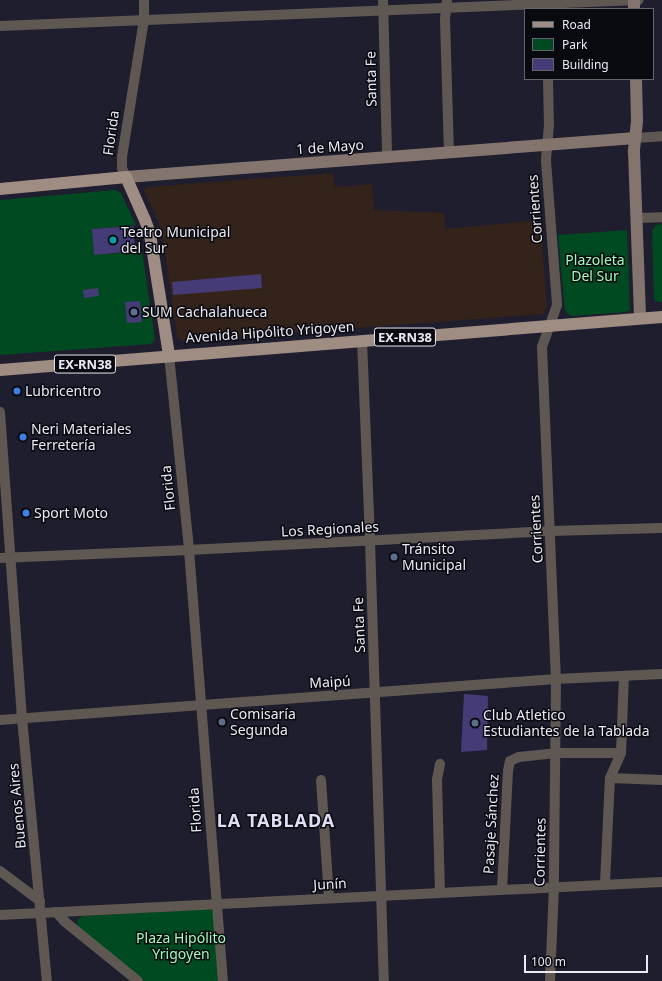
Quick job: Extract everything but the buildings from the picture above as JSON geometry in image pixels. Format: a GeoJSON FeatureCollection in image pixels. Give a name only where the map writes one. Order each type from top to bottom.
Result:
{"type":"FeatureCollection","features":[{"type":"Feature","properties":{"kind":"main road","name":"1 de Mayo"},"geometry":{"type":"LineString","coordinates":[[0,189],[126,177]]}},
{"type":"Feature","properties":{"kind":"main road","name":"Florida"},"geometry":{"type":"LineString","coordinates":[[126,177],[146,220],[150,234],[169,355]]}},
{"type":"Feature","properties":{"kind":"main road","name":"Avenida Hipólito Yrigoyen"},"geometry":{"type":"LineString","coordinates":[[0,370],[161,358],[169,355],[662,317]]}},
{"type":"Feature","properties":{"kind":"street","name":"Florida"},"geometry":{"type":"LineString","coordinates":[[126,177],[122,168],[122,157],[144,19],[144,0]]}},
{"type":"Feature","properties":{"kind":"street","name":"Santa Fe"},"geometry":{"type":"LineString","coordinates":[[383,0],[386,157]]}},
{"type":"Feature","properties":{"kind":"street"},"geometry":{"type":"LineString","coordinates":[[0,26],[144,19],[383,11],[446,4],[547,5],[638,0]]}},
{"type":"Feature","properties":{"kind":"street"},"geometry":{"type":"LineString","coordinates":[[446,4],[445,19],[449,153]]}},
{"type":"Feature","properties":{"kind":"street","name":"Corrientes"},"geometry":{"type":"LineString","coordinates":[[548,80],[546,161],[557,305],[542,347],[556,679],[554,886],[550,981]]}},
{"type":"Feature","properties":{"kind":"street"},"geometry":{"type":"LineString","coordinates":[[636,80],[637,121],[634,152],[640,318]]}},
{"type":"Feature","properties":{"kind":"street","name":"1 de Mayo"},"geometry":{"type":"LineString","coordinates":[[126,177],[662,136]]}},
{"type":"Feature","properties":{"kind":"street"},"geometry":{"type":"LineString","coordinates":[[637,218],[662,217]]}},
{"type":"Feature","properties":{"kind":"street","name":"Santa Fe"},"geometry":{"type":"LineString","coordinates":[[362,340],[384,981]]}},
{"type":"Feature","properties":{"kind":"street","name":"Florida"},"geometry":{"type":"LineString","coordinates":[[169,355],[189,550],[223,981]]}},
{"type":"Feature","properties":{"kind":"street","name":"Buenos Aires"},"geometry":{"type":"LineString","coordinates":[[0,412],[5,558],[47,981]]}},
{"type":"Feature","properties":{"kind":"street","name":"Los Regionales"},"geometry":{"type":"LineString","coordinates":[[5,558],[550,531],[662,528]]}},
{"type":"Feature","properties":{"kind":"street","name":"Maipú"},"geometry":{"type":"LineString","coordinates":[[0,720],[201,704],[375,694],[556,679],[662,674]]}},
{"type":"Feature","properties":{"kind":"street"},"geometry":{"type":"LineString","coordinates":[[605,883],[610,778],[622,753],[624,676]]}},
{"type":"Feature","properties":{"kind":"street"},"geometry":{"type":"LineString","coordinates":[[556,754],[622,753]]}},
{"type":"Feature","properties":{"kind":"street","name":"Pasaje Sánchez"},"geometry":{"type":"LineString","coordinates":[[502,889],[508,771],[510,761],[519,757],[556,754]]}},
{"type":"Feature","properties":{"kind":"street"},"geometry":{"type":"LineString","coordinates":[[440,764],[437,780],[440,892]]}},
{"type":"Feature","properties":{"kind":"street"},"geometry":{"type":"LineString","coordinates":[[610,778],[662,780]]}},
{"type":"Feature","properties":{"kind":"street"},"geometry":{"type":"LineString","coordinates":[[321,780],[329,898]]}},
{"type":"Feature","properties":{"kind":"street"},"geometry":{"type":"LineString","coordinates":[[0,871],[40,901]]}},
{"type":"Feature","properties":{"kind":"street","name":"Junín"},"geometry":{"type":"LineString","coordinates":[[0,915],[605,883],[662,882]]}},
{"type":"Feature","properties":{"kind":"street"},"geometry":{"type":"LineString","coordinates":[[56,912],[64,921],[138,981]]}},
{"type":"Feature","properties":{"kind":"shaded area"},"geometry":{"type":"Polygon","coordinates":[[[333,173],[335,187],[372,184],[374,210],[444,213],[445,229],[540,220],[547,307],[543,314],[182,341],[177,337],[163,237],[156,216],[144,191],[147,187],[333,173]]]}},
{"type":"Feature","properties":{"kind":"green space"},"geometry":{"type":"Polygon","coordinates":[[[115,190],[121,193],[136,225],[92,229],[94,255],[142,251],[155,339],[151,344],[0,355],[0,200],[115,190]]]}},
{"type":"Feature","properties":{"kind":"green space"},"geometry":{"type":"Polygon","coordinates":[[[662,224],[662,302],[659,302],[654,300],[652,231],[656,225],[662,224]]]}},
{"type":"Feature","properties":{"kind":"green space","name":"Plazoleta Del Sur"},"geometry":{"type":"Polygon","coordinates":[[[627,230],[630,310],[626,312],[572,316],[568,314],[565,310],[558,235],[627,230]]]}},
{"type":"Feature","properties":{"kind":"green space","name":"Plaza Hipólito Yrigoyen"},"geometry":{"type":"Polygon","coordinates":[[[210,909],[215,914],[220,981],[143,981],[81,930],[77,923],[79,918],[83,916],[210,909]]]}},
{"type":"Feature","properties":{"kind":"place","name":"Teatro Municipal del Sur"},"geometry":{"type":"Point","coordinates":[113,240]}},
{"type":"Feature","properties":{"kind":"place","name":"SUM Cachalahueca"},"geometry":{"type":"Point","coordinates":[134,312]}},
{"type":"Feature","properties":{"kind":"place","name":"Lubricentro"},"geometry":{"type":"Point","coordinates":[17,391]}},
{"type":"Feature","properties":{"kind":"place","name":"Neri Materiales Ferretería"},"geometry":{"type":"Point","coordinates":[23,437]}},
{"type":"Feature","properties":{"kind":"place","name":"Sport Moto"},"geometry":{"type":"Point","coordinates":[26,513]}},
{"type":"Feature","properties":{"kind":"place","name":"Tránsito Municipal"},"geometry":{"type":"Point","coordinates":[394,557]}},
{"type":"Feature","properties":{"kind":"place","name":"Comisaría Segunda"},"geometry":{"type":"Point","coordinates":[222,722]}},
{"type":"Feature","properties":{"kind":"place","name":"Club Atletico Estudiantes de la Tablada"},"geometry":{"type":"Point","coordinates":[475,723]}},
{"type":"Feature","properties":{"kind":"district","name":"LA TABLADA"},"geometry":{"type":"Point","coordinates":[276,820]}}]}
